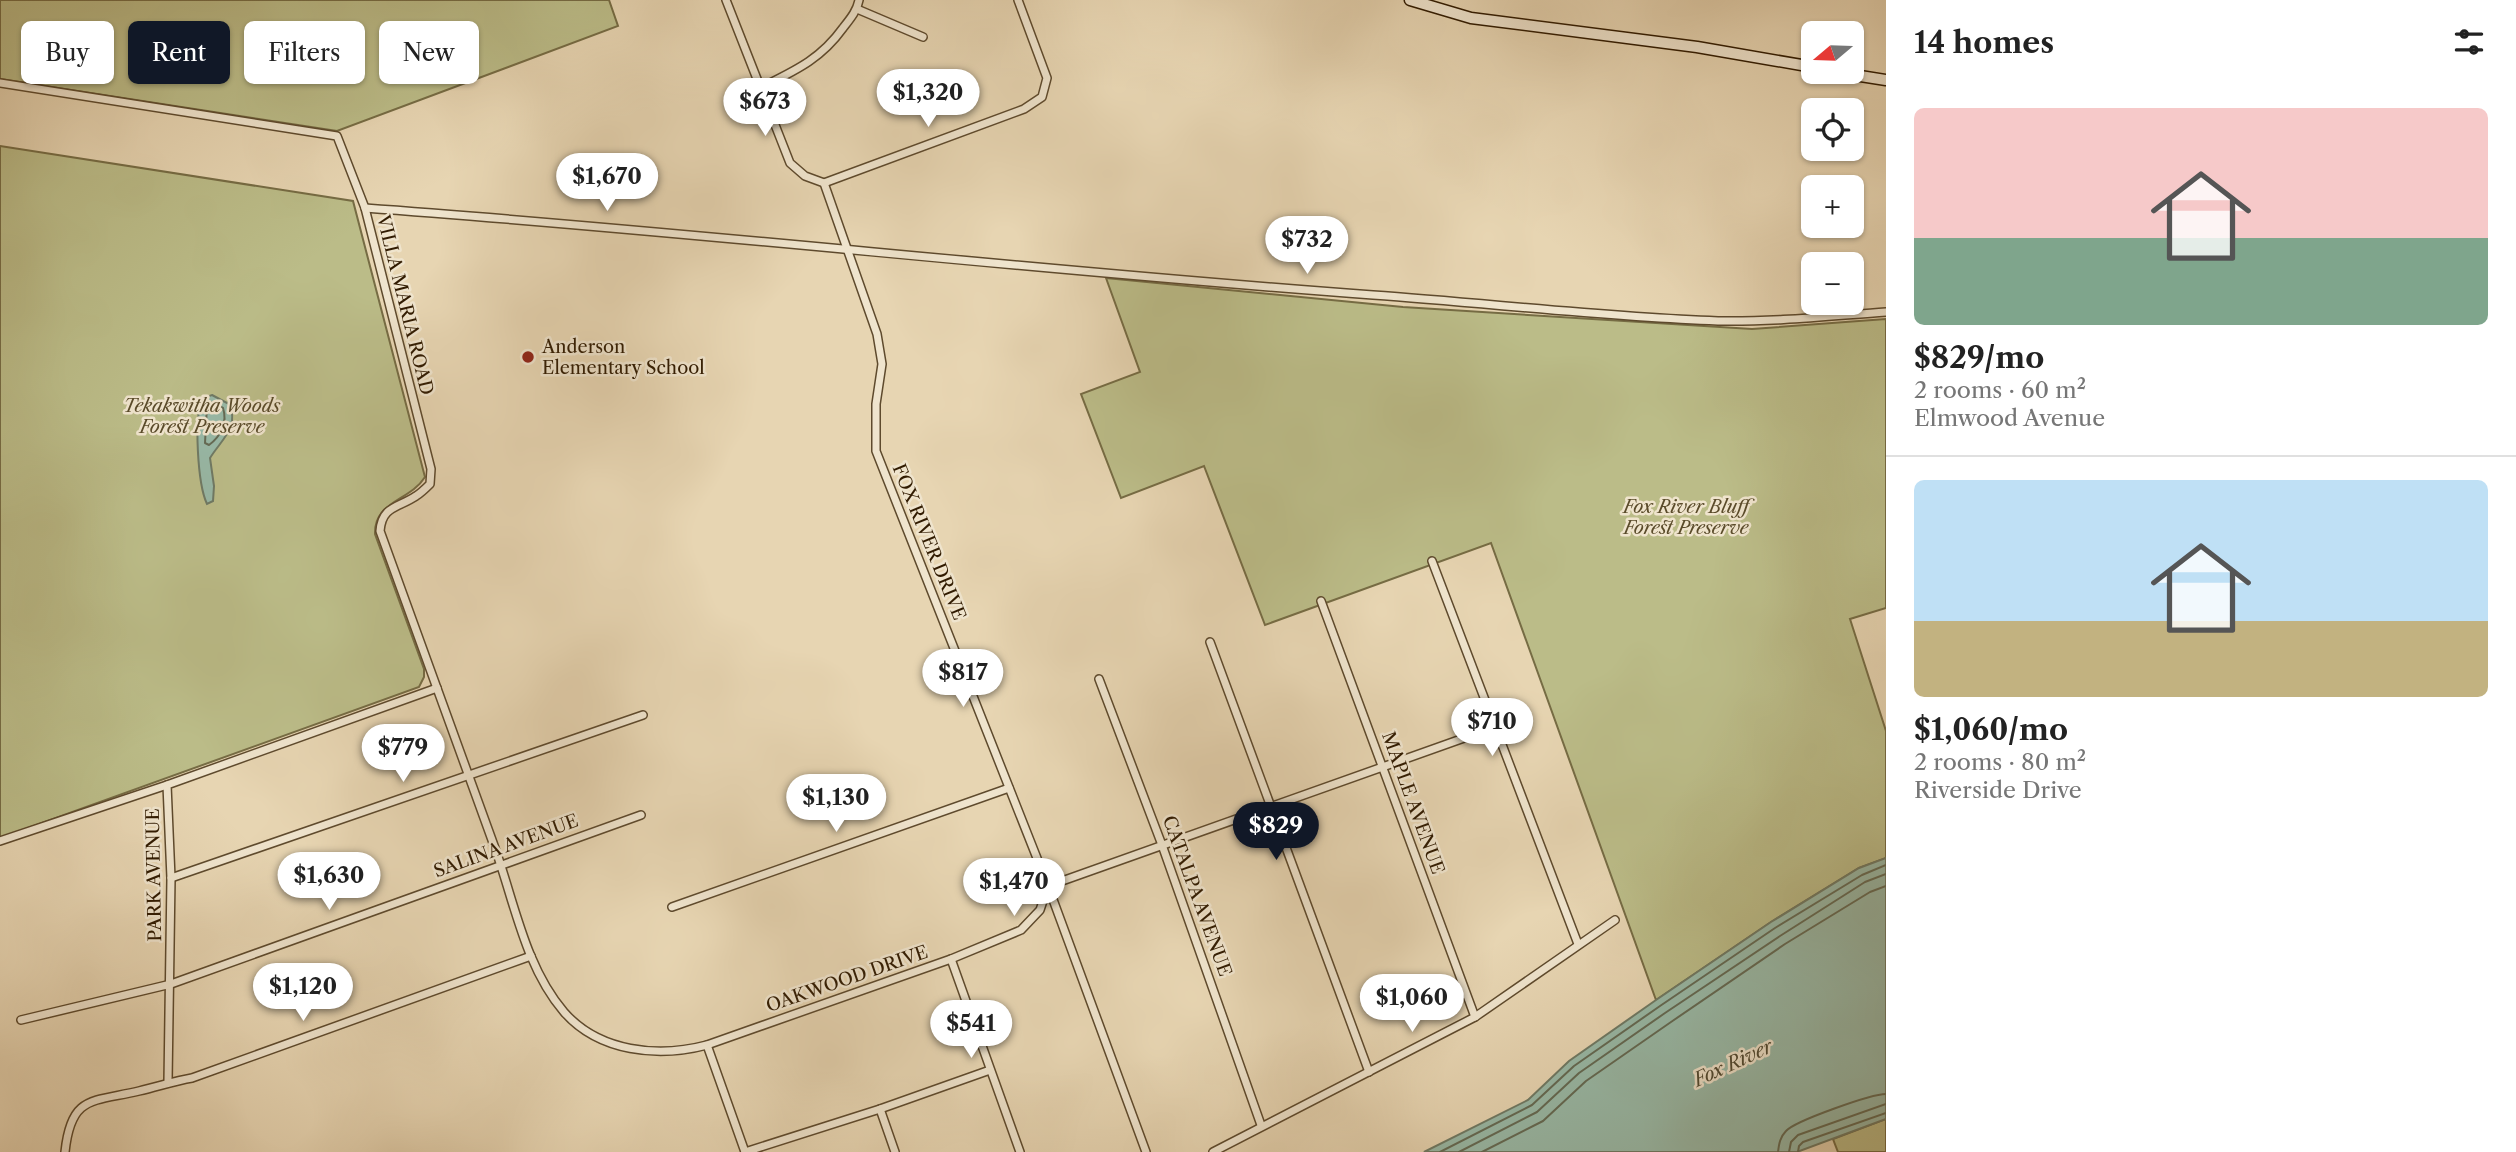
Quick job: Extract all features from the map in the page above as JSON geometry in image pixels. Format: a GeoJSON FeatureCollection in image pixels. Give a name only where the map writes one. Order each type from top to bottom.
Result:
{"type":"FeatureCollection","features":[{"type":"Feature","properties":{"kind":"main road"},"geometry":{"type":"LineString","coordinates":[[1410,0],[1471,18],[1678,44],[1801,65]]}},
{"type":"Feature","properties":{"kind":"main road"},"geometry":{"type":"LineString","coordinates":[[1864,77],[1886,80]]}},
{"type":"Feature","properties":{"kind":"street"},"geometry":{"type":"LineString","coordinates":[[726,0],[790,163],[805,176],[824,183],[1024,109],[1042,97],[1048,79],[1018,0]]}},
{"type":"Feature","properties":{"kind":"street"},"geometry":{"type":"LineString","coordinates":[[760,88],[800,69],[829,47],[857,9],[859,0]]}},
{"type":"Feature","properties":{"kind":"street"},"geometry":{"type":"LineString","coordinates":[[857,9],[923,37]]}},
{"type":"Feature","properties":{"kind":"street","name":"VILLA MARIA ROAD"},"geometry":{"type":"LineString","coordinates":[[0,83],[337,136],[365,208],[430,469],[430,484]]}},
{"type":"Feature","properties":{"kind":"street","name":"FOX RIVER DRIVE"},"geometry":{"type":"LineString","coordinates":[[824,183],[877,334],[882,364],[876,404],[876,451],[1048,886],[1146,1152]]}},
{"type":"Feature","properties":{"kind":"street"},"geometry":{"type":"LineString","coordinates":[[365,208],[704,235],[1511,308],[1718,321],[1886,313]]}},
{"type":"Feature","properties":{"kind":"street","name":"OAKWOOD DRIVE"},"geometry":{"type":"LineString","coordinates":[[430,484],[416,496],[387,512],[381,521],[380,531],[501,865],[531,956],[545,984],[564,1012],[597,1037],[626,1048],[655,1051],[685,1051],[706,1045],[951,959],[1021,930],[1040,910],[1048,886]]}},
{"type":"Feature","properties":{"kind":"street"},"geometry":{"type":"LineString","coordinates":[[1432,561],[1578,944]]}},
{"type":"Feature","properties":{"kind":"street","name":"MAPLE AVENUE"},"geometry":{"type":"LineString","coordinates":[[1321,601],[1475,1017]]}},
{"type":"Feature","properties":{"kind":"street"},"geometry":{"type":"LineString","coordinates":[[1210,642],[1369,1072]]}},
{"type":"Feature","properties":{"kind":"street","name":"CATALPA AVENUE"},"geometry":{"type":"LineString","coordinates":[[1099,679],[1162,845],[1261,1125]]}},
{"type":"Feature","properties":{"kind":"street","name":"PARK AVENUE"},"geometry":{"type":"LineString","coordinates":[[168,1083],[171,878],[167,785],[437,688]]}},
{"type":"Feature","properties":{"kind":"street"},"geometry":{"type":"LineString","coordinates":[[171,878],[643,715]]}},
{"type":"Feature","properties":{"kind":"street"},"geometry":{"type":"LineString","coordinates":[[1048,886],[1495,727]]}},
{"type":"Feature","properties":{"kind":"street"},"geometry":{"type":"LineString","coordinates":[[0,841],[167,785]]}},
{"type":"Feature","properties":{"kind":"street"},"geometry":{"type":"LineString","coordinates":[[672,907],[1009,788]]}},
{"type":"Feature","properties":{"kind":"street","name":"SALINA AVENUE"},"geometry":{"type":"LineString","coordinates":[[21,1020],[171,984],[641,815]]}},
{"type":"Feature","properties":{"kind":"street"},"geometry":{"type":"LineString","coordinates":[[1213,1152],[1475,1017],[1615,920]]}},
{"type":"Feature","properties":{"kind":"street"},"geometry":{"type":"LineString","coordinates":[[65,1152],[68,1128],[83,1105],[100,1097],[192,1078],[531,956]]}},
{"type":"Feature","properties":{"kind":"street"},"geometry":{"type":"LineString","coordinates":[[951,959],[1020,1152]]}},
{"type":"Feature","properties":{"kind":"street"},"geometry":{"type":"LineString","coordinates":[[706,1045],[745,1152],[990,1070]]}},
{"type":"Feature","properties":{"kind":"street"},"geometry":{"type":"LineString","coordinates":[[880,1109],[895,1152]]}},
{"type":"Feature","properties":{"kind":"green space"},"geometry":{"type":"Polygon","coordinates":[[[0,0],[609,0],[618,26],[479,78],[479,21],[379,21],[379,84],[463,84],[337,131],[32,84],[114,84],[114,21],[21,21],[21,82],[0,79],[0,0]]]}},
{"type":"Feature","properties":{"kind":"green space","name":"Tekakwitha Woods Forest Preserve"},"geometry":{"type":"Polygon","coordinates":[[[0,146],[353,201],[425,477],[419,485],[386,508],[376,523],[375,534],[424,669],[424,677],[419,687],[0,838],[0,146]]]}},
{"type":"Feature","properties":{"kind":"green space","name":"Fox River Bluff Forest Preserve"},"geometry":{"type":"Polygon","coordinates":[[[1106,278],[1403,307],[1752,329],[1886,319],[1886,608],[1850,619],[1886,731],[1886,858],[1859,868],[1771,922],[1656,1000],[1491,543],[1265,625],[1204,466],[1121,498],[1081,394],[1140,372],[1106,278]]]}},
{"type":"Feature","properties":{"kind":"green space"},"geometry":{"type":"Polygon","coordinates":[[[1886,1119],[1886,1152],[1838,1152],[1833,1139],[1886,1119]]]}},
{"type":"Feature","properties":{"kind":"water"},"geometry":{"type":"Polygon","coordinates":[[[212,395],[229,404],[232,420],[228,433],[210,458],[214,486],[213,501],[207,504],[199,467],[197,434],[203,398],[212,395]]]}},
{"type":"Feature","properties":{"kind":"water","name":"Fox River"},"geometry":{"type":"Polygon","coordinates":[[[1886,858],[1886,1119],[1797,1152],[1424,1152],[1528,1100],[1569,1061],[1771,922],[1859,868],[1886,858]]]}},
{"type":"Feature","properties":{"kind":"place","name":"Anderson Elementary School"},"geometry":{"type":"Point","coordinates":[528,357]}}]}
